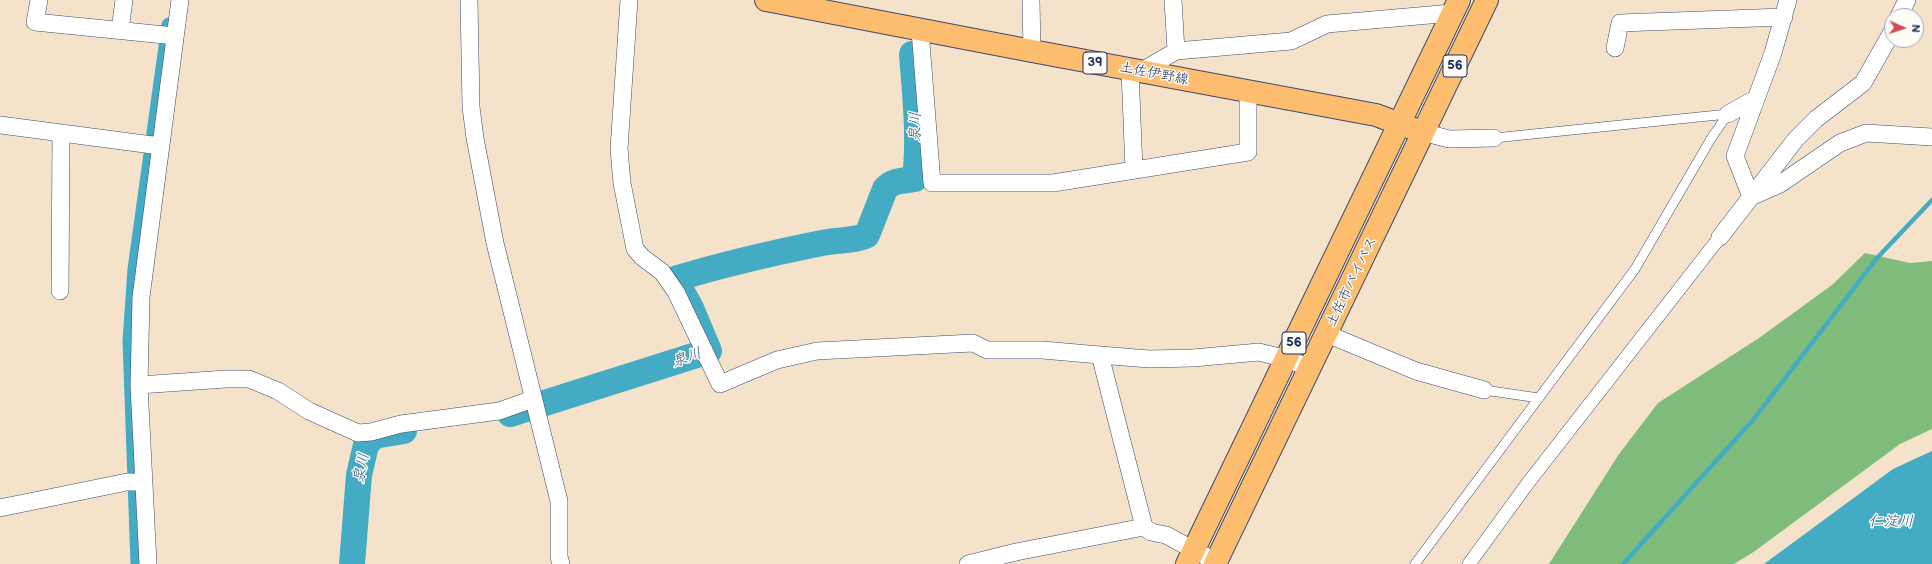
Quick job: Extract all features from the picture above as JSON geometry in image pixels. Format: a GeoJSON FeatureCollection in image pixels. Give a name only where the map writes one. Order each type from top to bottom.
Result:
{"type":"FeatureCollection","features":[{"type":"Feature","properties":{"kind":"main road","name":"土佐伊野線"},"geometry":{"type":"LineString","coordinates":[[766,0],[1135,71],[1376,115],[1400,122],[1422,132]]}},
{"type":"Feature","properties":{"kind":"main road","name":"土佐市バイパス"},"geometry":{"type":"LineString","coordinates":[[1216,563],[1327,334],[1422,132],[1487,0]]}},
{"type":"Feature","properties":{"kind":"main road","name":"土佐市バイパス"},"geometry":{"type":"LineString","coordinates":[[1190,557],[1287,359],[1455,7]]}},
{"type":"Feature","properties":{"kind":"street"},"geometry":{"type":"LineString","coordinates":[[39,0],[35,22],[168,35]]}},
{"type":"Feature","properties":{"kind":"street"},"geometry":{"type":"LineString","coordinates":[[120,30],[124,0]]}},
{"type":"Feature","properties":{"kind":"street"},"geometry":{"type":"LineString","coordinates":[[148,564],[136,482],[141,297],[153,145],[168,35],[180,0]]}},
{"type":"Feature","properties":{"kind":"street"},"geometry":{"type":"LineString","coordinates":[[469,0],[470,107],[475,138],[495,243],[559,501],[559,557],[561,564]]}},
{"type":"Feature","properties":{"kind":"street"},"geometry":{"type":"LineString","coordinates":[[629,0],[619,149],[622,183],[636,249],[642,257],[662,272],[676,292],[720,384],[777,360],[817,351],[973,343],[987,350],[1042,350],[1149,359],[1193,358],[1259,352],[1287,359],[1310,368]]}},
{"type":"Feature","properties":{"kind":"street"},"geometry":{"type":"LineString","coordinates":[[1031,0],[1032,51]]}},
{"type":"Feature","properties":{"kind":"street"},"geometry":{"type":"LineString","coordinates":[[1173,0],[1176,51]]}},
{"type":"Feature","properties":{"kind":"street"},"geometry":{"type":"LineString","coordinates":[[1751,197],[1735,156],[1772,53],[1788,0]]}},
{"type":"Feature","properties":{"kind":"street"},"geometry":{"type":"LineString","coordinates":[[1134,170],[1135,71],[1176,51],[1292,41],[1327,24],[1455,7]]}},
{"type":"Feature","properties":{"kind":"street"},"geometry":{"type":"LineString","coordinates":[[1615,48],[1620,23],[1784,17]]}},
{"type":"Feature","properties":{"kind":"street"},"geometry":{"type":"LineString","coordinates":[[920,30],[932,183],[1053,183],[1248,152],[1248,92]]}},
{"type":"Feature","properties":{"kind":"street"},"geometry":{"type":"LineString","coordinates":[[1469,564],[1528,483],[1796,139],[1816,119],[1863,83],[1884,46]]}},
{"type":"Feature","properties":{"kind":"street"},"geometry":{"type":"LineString","coordinates":[[1728,114],[1755,99]]}},
{"type":"Feature","properties":{"kind":"street"},"geometry":{"type":"LineString","coordinates":[[0,125],[153,145]]}},
{"type":"Feature","properties":{"kind":"street"},"geometry":{"type":"LineString","coordinates":[[1422,132],[1449,139],[1494,138]]}},
{"type":"Feature","properties":{"kind":"street"},"geometry":{"type":"LineString","coordinates":[[1751,197],[1780,184],[1840,143],[1866,133],[1932,137]]}},
{"type":"Feature","properties":{"kind":"street"},"geometry":{"type":"LineString","coordinates":[[60,291],[61,134]]}},
{"type":"Feature","properties":{"kind":"street"},"geometry":{"type":"LineString","coordinates":[[1327,334],[1416,371],[1484,390]]}},
{"type":"Feature","properties":{"kind":"street"},"geometry":{"type":"LineString","coordinates":[[1100,355],[1144,528]]}},
{"type":"Feature","properties":{"kind":"street"},"geometry":{"type":"LineString","coordinates":[[139,385],[226,379],[249,379],[278,390],[309,411],[358,433],[371,432],[401,424],[499,411],[533,399]]}},
{"type":"Feature","properties":{"kind":"street"},"geometry":{"type":"LineString","coordinates":[[0,508],[136,482]]}},
{"type":"Feature","properties":{"kind":"street"},"geometry":{"type":"LineString","coordinates":[[968,564],[1016,552],[1144,528],[1151,532],[1166,535],[1190,557],[1216,563]]}},
{"type":"Feature","properties":{"kind":"lane"},"geometry":{"type":"LineString","coordinates":[[1494,138],[1728,114]]}},
{"type":"Feature","properties":{"kind":"lane"},"geometry":{"type":"LineString","coordinates":[[1415,564],[1635,269],[1712,137],[1728,114]]}},
{"type":"Feature","properties":{"kind":"lane"},"geometry":{"type":"LineString","coordinates":[[1484,390],[1539,398]]}},
{"type":"Feature","properties":{"kind":"green space"},"geometry":{"type":"Polygon","coordinates":[[[1865,253],[1910,263],[1932,261],[1932,429],[1900,444],[1755,551],[1734,564],[1549,564],[1619,454],[1658,403],[1759,338],[1832,285],[1865,253]]]}},
{"type":"Feature","properties":{"kind":"water","name":"仁淀川"},"geometry":{"type":"Polygon","coordinates":[[[1932,451],[1932,564],[1764,564],[1893,469],[1932,451]]]}},
{"type":"Feature","properties":{"kind":"waterway"},"geometry":{"type":"LineString","coordinates":[[138,564],[130,341],[135,269],[169,25]]}},
{"type":"Feature","properties":{"kind":"waterway","name":"泉川"},"geometry":{"type":"LineString","coordinates":[[510,414],[709,351],[691,308],[675,279],[712,268],[766,255],[867,235],[885,189],[895,182],[915,179],[917,132],[912,54]]}},
{"type":"Feature","properties":{"kind":"waterway"},"geometry":{"type":"LineString","coordinates":[[1623,564],[1753,420],[1877,258],[1932,200]]}},
{"type":"Feature","properties":{"kind":"waterway","name":"泉川"},"geometry":{"type":"LineString","coordinates":[[352,564],[359,475],[366,445],[374,436],[404,431]]}}]}
